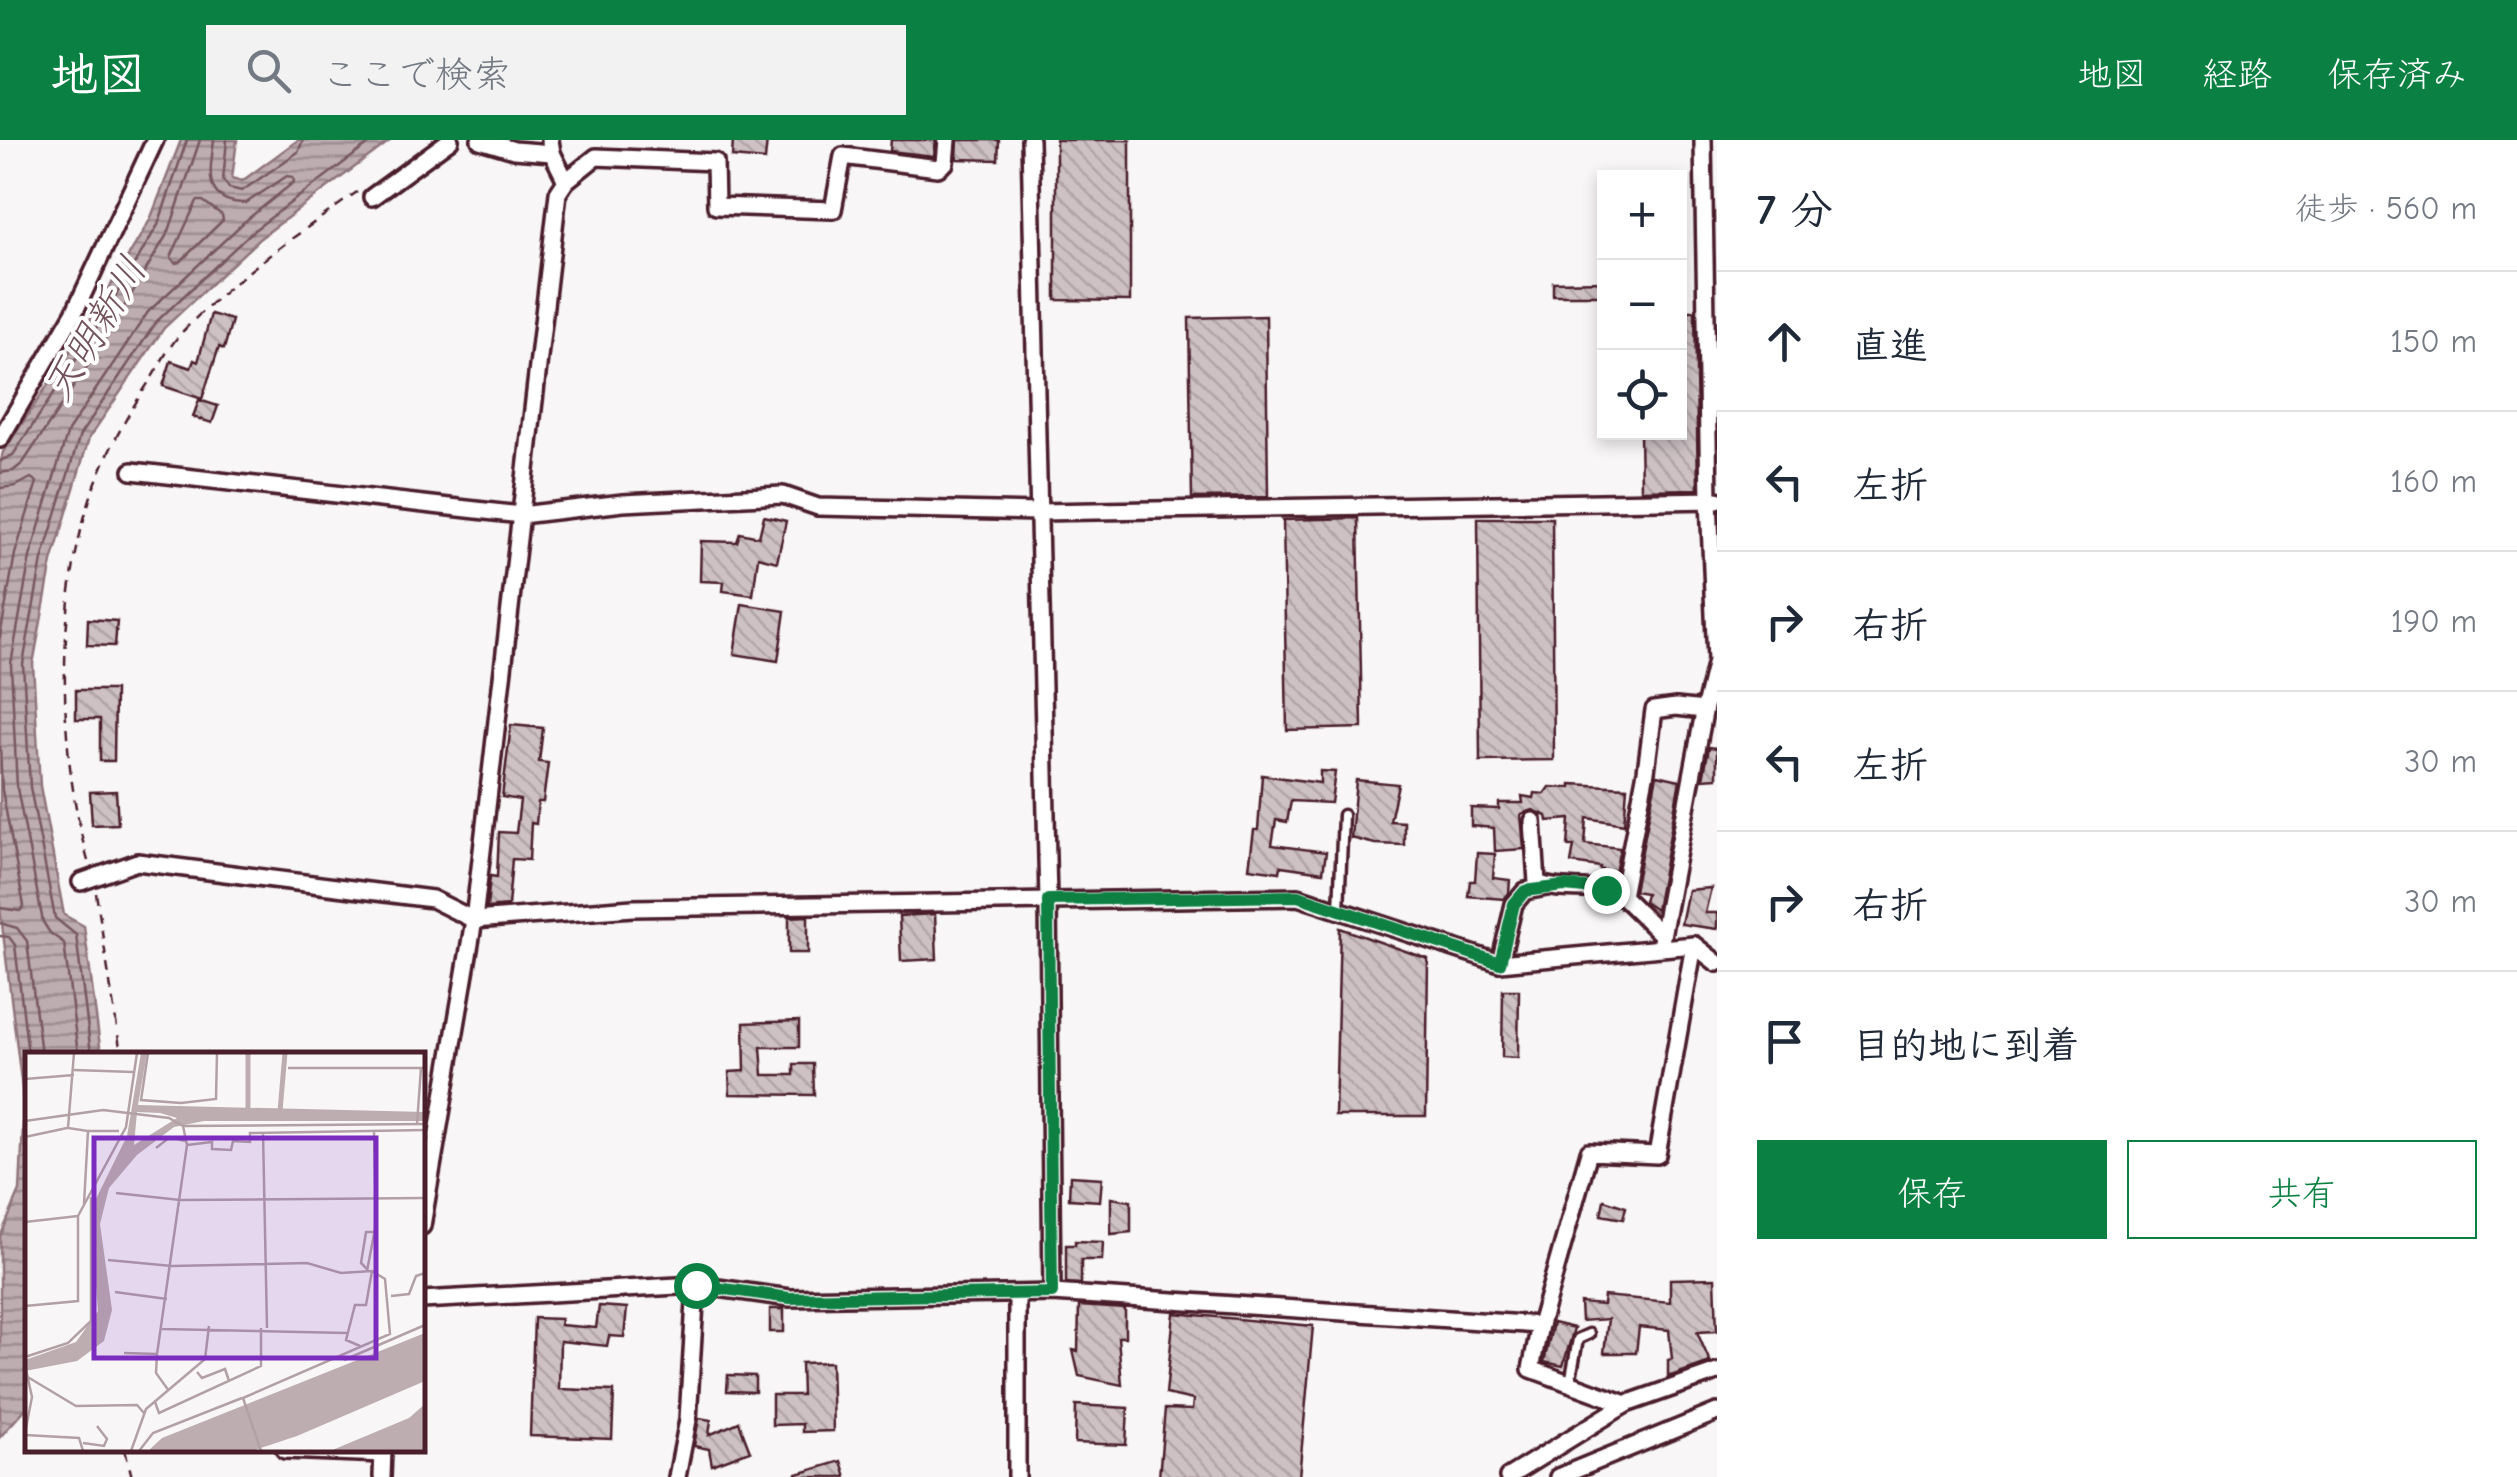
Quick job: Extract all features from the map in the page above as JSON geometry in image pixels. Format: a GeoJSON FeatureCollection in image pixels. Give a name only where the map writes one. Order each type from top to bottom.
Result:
{"type":"FeatureCollection","features":[{"type":"Feature","properties":{"kind":"street"},"geometry":{"type":"LineString","coordinates":[[0,439],[74,313],[155,140]]}},
{"type":"Feature","properties":{"kind":"street"},"geometry":{"type":"LineString","coordinates":[[372,197],[450,140]]}},
{"type":"Feature","properties":{"kind":"street"},"geometry":{"type":"LineString","coordinates":[[480,140],[514,150],[551,146],[566,181]]}},
{"type":"Feature","properties":{"kind":"street"},"geometry":{"type":"LineString","coordinates":[[425,1209],[474,920],[558,193],[566,181],[596,157],[715,162],[716,206],[833,210],[844,148],[938,168],[945,163],[947,140]]}},
{"type":"Feature","properties":{"kind":"street"},"geometry":{"type":"LineString","coordinates":[[1030,140],[1048,900],[1052,1293]]}},
{"type":"Feature","properties":{"kind":"street"},"geometry":{"type":"LineString","coordinates":[[1661,941],[1716,661],[1702,140]]}},
{"type":"Feature","properties":{"kind":"street"},"geometry":{"type":"LineString","coordinates":[[132,471],[520,515],[783,494],[818,507],[1039,512],[1713,500]]}},
{"type":"Feature","properties":{"kind":"street"},"geometry":{"type":"LineString","coordinates":[[1622,896],[1654,710],[1704,710]]}},
{"type":"Feature","properties":{"kind":"street"},"geometry":{"type":"LineString","coordinates":[[1533,820],[1537,883],[1547,888]]}},
{"type":"Feature","properties":{"kind":"street"},"geometry":{"type":"LineString","coordinates":[[87,880],[137,862],[432,899],[474,920],[633,908],[1298,896],[1500,963],[1661,941],[1694,945],[1717,963]]}},
{"type":"Feature","properties":{"kind":"street"},"geometry":{"type":"LineString","coordinates":[[1500,963],[1514,904],[1525,891],[1606,890],[1622,896],[1661,941]]}},
{"type":"Feature","properties":{"kind":"street"},"geometry":{"type":"LineString","coordinates":[[1626,1404],[1531,1369],[1589,1152],[1658,1155],[1694,945]]}},
{"type":"Feature","properties":{"kind":"street"},"geometry":{"type":"LineString","coordinates":[[425,1115],[441,1117]]}},
{"type":"Feature","properties":{"kind":"street"},"geometry":{"type":"LineString","coordinates":[[425,1300],[696,1285],[790,1298],[1052,1293],[1540,1325]]}},
{"type":"Feature","properties":{"kind":"street"},"geometry":{"type":"LineString","coordinates":[[678,1477],[688,1420],[696,1285]]}},
{"type":"Feature","properties":{"kind":"street"},"geometry":{"type":"LineString","coordinates":[[1017,1295],[1017,1477]]}},
{"type":"Feature","properties":{"kind":"street"},"geometry":{"type":"LineString","coordinates":[[1508,1477],[1626,1404],[1717,1372]]}},
{"type":"Feature","properties":{"kind":"street"},"geometry":{"type":"LineString","coordinates":[[1558,1477],[1717,1412]]}},
{"type":"Feature","properties":{"kind":"street"},"geometry":{"type":"LineString","coordinates":[[382,1477],[383,1452]]}},
{"type":"Feature","properties":{"kind":"lane"},"geometry":{"type":"LineString","coordinates":[[1339,910],[1343,815]]}},
{"type":"Feature","properties":{"kind":"lane"},"geometry":{"type":"LineString","coordinates":[[1570,1383],[1578,1339],[1589,1334]]}},
{"type":"Feature","properties":{"kind":"path"},"geometry":{"type":"LineString","coordinates":[[87,880],[120,1052]]}},
{"type":"Feature","properties":{"kind":"path"},"geometry":{"type":"LineString","coordinates":[[126,1452],[132,1477]]}},
{"type":"Feature","properties":{"kind":"water","name":"天明新川"},"geometry":{"type":"Polygon","coordinates":[[[181,140],[237,140],[232,178],[242,181],[298,140],[391,140],[259,239],[164,328],[89,438],[52,562],[33,664],[40,786],[64,915],[84,926],[101,1052],[25,1052],[25,1409],[0,1437],[0,1237],[20,1191],[24,1105],[0,908],[0,465],[3,452],[81,335],[150,220],[181,140]]]}},
{"type":"Feature","properties":{"kind":"building"},"geometry":{"type":"Polygon","coordinates":[[[733,140],[767,140],[765,160],[732,157],[733,140]]]}},
{"type":"Feature","properties":{"kind":"building"},"geometry":{"type":"Polygon","coordinates":[[[891,140],[936,140],[934,156],[890,151],[891,140]]]}},
{"type":"Feature","properties":{"kind":"building"},"geometry":{"type":"Polygon","coordinates":[[[958,140],[999,140],[998,160],[957,159],[958,140]]]}},
{"type":"Feature","properties":{"kind":"building"},"geometry":{"type":"Polygon","coordinates":[[[1056,140],[1130,140],[1130,301],[1056,300],[1056,140]]]}},
{"type":"Feature","properties":{"kind":"building"},"geometry":{"type":"Polygon","coordinates":[[[1597,281],[1597,295],[1553,295],[1553,282],[1597,281]]]}},
{"type":"Feature","properties":{"kind":"building"},"geometry":{"type":"Polygon","coordinates":[[[1687,311],[1695,311],[1698,489],[1641,490],[1640,440],[1687,440],[1687,311]]]}},
{"type":"Feature","properties":{"kind":"building"},"geometry":{"type":"Polygon","coordinates":[[[211,314],[232,320],[202,399],[163,386],[171,361],[191,368],[194,360],[198,362],[211,314]]]}},
{"type":"Feature","properties":{"kind":"building"},"geometry":{"type":"Polygon","coordinates":[[[1266,316],[1268,497],[1192,498],[1189,318],[1266,316]]]}},
{"type":"Feature","properties":{"kind":"building"},"geometry":{"type":"Polygon","coordinates":[[[199,400],[218,406],[212,423],[193,417],[199,400]]]}},
{"type":"Feature","properties":{"kind":"building"},"geometry":{"type":"Polygon","coordinates":[[[764,516],[786,521],[777,562],[758,557],[753,595],[723,591],[724,582],[700,581],[701,541],[737,542],[740,533],[759,537],[764,516]]]}},
{"type":"Feature","properties":{"kind":"building"},"geometry":{"type":"Polygon","coordinates":[[[1358,518],[1362,728],[1287,730],[1283,520],[1358,518]]]}},
{"type":"Feature","properties":{"kind":"building"},"geometry":{"type":"Polygon","coordinates":[[[1478,518],[1552,518],[1554,760],[1480,761],[1478,518]]]}},
{"type":"Feature","properties":{"kind":"building"},"geometry":{"type":"Polygon","coordinates":[[[742,604],[785,611],[778,661],[734,654],[742,604]]]}},
{"type":"Feature","properties":{"kind":"building"},"geometry":{"type":"Polygon","coordinates":[[[88,619],[117,621],[115,646],[87,645],[88,619]]]}},
{"type":"Feature","properties":{"kind":"building"},"geometry":{"type":"Polygon","coordinates":[[[76,690],[115,690],[114,761],[100,761],[100,719],[76,719],[76,690]]]}},
{"type":"Feature","properties":{"kind":"building"},"geometry":{"type":"Polygon","coordinates":[[[511,725],[543,728],[539,762],[548,763],[543,802],[538,802],[536,824],[531,823],[529,860],[512,859],[508,906],[487,908],[490,876],[497,877],[499,832],[516,833],[520,800],[502,797],[511,725]]]}},
{"type":"Feature","properties":{"kind":"building"},"geometry":{"type":"Polygon","coordinates":[[[1709,747],[1717,748],[1717,778],[1703,779],[1709,747]]]}},
{"type":"Feature","properties":{"kind":"building"},"geometry":{"type":"Polygon","coordinates":[[[1320,771],[1335,772],[1331,803],[1291,801],[1287,822],[1276,820],[1272,845],[1326,852],[1323,872],[1281,866],[1280,872],[1249,868],[1254,830],[1258,830],[1262,775],[1320,783],[1320,771]]]}},
{"type":"Feature","properties":{"kind":"building"},"geometry":{"type":"Polygon","coordinates":[[[1657,775],[1680,780],[1656,910],[1644,902],[1646,893],[1634,891],[1657,775]]]}},
{"type":"Feature","properties":{"kind":"building"},"geometry":{"type":"Polygon","coordinates":[[[1356,780],[1398,784],[1390,821],[1404,822],[1404,845],[1351,838],[1356,780]]]}},
{"type":"Feature","properties":{"kind":"building"},"geometry":{"type":"Polygon","coordinates":[[[1571,784],[1627,787],[1624,824],[1587,818],[1585,844],[1620,848],[1615,873],[1571,863],[1574,846],[1568,846],[1570,819],[1548,821],[1547,816],[1533,810],[1521,814],[1524,849],[1495,851],[1494,828],[1471,826],[1471,808],[1499,809],[1499,803],[1523,803],[1522,796],[1534,798],[1535,793],[1545,794],[1550,787],[1571,788],[1571,784]]]}},
{"type":"Feature","properties":{"kind":"building"},"geometry":{"type":"Polygon","coordinates":[[[116,791],[118,824],[92,825],[90,792],[116,791]]]}},
{"type":"Feature","properties":{"kind":"building"},"geometry":{"type":"Polygon","coordinates":[[[1477,853],[1495,854],[1493,878],[1510,880],[1504,899],[1468,896],[1470,881],[1475,881],[1477,853]]]}},
{"type":"Feature","properties":{"kind":"building"},"geometry":{"type":"Polygon","coordinates":[[[1711,888],[1705,913],[1717,913],[1717,929],[1681,924],[1688,890],[1711,888]]]}},
{"type":"Feature","properties":{"kind":"building"},"geometry":{"type":"Polygon","coordinates":[[[935,914],[937,959],[901,961],[899,916],[935,914]]]}},
{"type":"Feature","properties":{"kind":"building"},"geometry":{"type":"Polygon","coordinates":[[[808,916],[808,953],[789,953],[789,917],[808,916]]]}},
{"type":"Feature","properties":{"kind":"building"},"geometry":{"type":"Polygon","coordinates":[[[1340,928],[1428,959],[1426,1116],[1335,1116],[1340,928]]]}},
{"type":"Feature","properties":{"kind":"building"},"geometry":{"type":"Polygon","coordinates":[[[1503,990],[1519,990],[1518,1058],[1502,1057],[1503,990]]]}},
{"type":"Feature","properties":{"kind":"building"},"geometry":{"type":"Polygon","coordinates":[[[799,1021],[799,1047],[761,1047],[763,1075],[794,1075],[794,1064],[813,1064],[814,1095],[730,1094],[729,1072],[745,1071],[744,1023],[799,1021]]]}},
{"type":"Feature","properties":{"kind":"building"},"geometry":{"type":"Polygon","coordinates":[[[1070,1176],[1102,1178],[1100,1201],[1069,1199],[1070,1176]]]}},
{"type":"Feature","properties":{"kind":"building"},"geometry":{"type":"Polygon","coordinates":[[[1111,1198],[1131,1201],[1131,1232],[1111,1234],[1111,1198]]]}},
{"type":"Feature","properties":{"kind":"building"},"geometry":{"type":"Polygon","coordinates":[[[1604,1200],[1626,1207],[1623,1219],[1601,1215],[1604,1200]]]}},
{"type":"Feature","properties":{"kind":"building"},"geometry":{"type":"Polygon","coordinates":[[[1075,1241],[1103,1242],[1102,1260],[1081,1260],[1081,1284],[1066,1283],[1066,1245],[1075,1245],[1075,1241]]]}},
{"type":"Feature","properties":{"kind":"building"},"geometry":{"type":"Polygon","coordinates":[[[1715,1278],[1717,1331],[1697,1332],[1710,1362],[1668,1377],[1668,1360],[1672,1359],[1669,1330],[1639,1327],[1636,1353],[1604,1353],[1608,1319],[1581,1321],[1580,1303],[1603,1305],[1604,1296],[1670,1302],[1670,1279],[1715,1278]]]}},
{"type":"Feature","properties":{"kind":"building"},"geometry":{"type":"Polygon","coordinates":[[[599,1306],[627,1308],[624,1337],[609,1336],[607,1346],[560,1341],[559,1389],[614,1391],[612,1439],[530,1436],[534,1318],[561,1319],[560,1325],[596,1328],[599,1306]]]}},
{"type":"Feature","properties":{"kind":"building"},"geometry":{"type":"Polygon","coordinates":[[[1079,1306],[1125,1309],[1125,1337],[1118,1337],[1122,1385],[1079,1376],[1073,1350],[1078,1351],[1079,1306]]]}},
{"type":"Feature","properties":{"kind":"building"},"geometry":{"type":"Polygon","coordinates":[[[770,1309],[784,1309],[784,1332],[770,1332],[770,1309]]]}},
{"type":"Feature","properties":{"kind":"building"},"geometry":{"type":"Polygon","coordinates":[[[1174,1313],[1313,1326],[1299,1477],[1159,1477],[1165,1409],[1192,1410],[1193,1400],[1166,1394],[1174,1313]]]}},
{"type":"Feature","properties":{"kind":"building"},"geometry":{"type":"Polygon","coordinates":[[[1553,1323],[1574,1328],[1563,1366],[1544,1362],[1553,1323]]]}},
{"type":"Feature","properties":{"kind":"building"},"geometry":{"type":"Polygon","coordinates":[[[831,1362],[833,1431],[802,1432],[802,1424],[772,1425],[772,1395],[802,1395],[801,1363],[831,1362]]]}},
{"type":"Feature","properties":{"kind":"building"},"geometry":{"type":"Polygon","coordinates":[[[728,1375],[755,1376],[755,1392],[727,1391],[728,1375]]]}},
{"type":"Feature","properties":{"kind":"building"},"geometry":{"type":"Polygon","coordinates":[[[1076,1405],[1128,1408],[1126,1445],[1075,1443],[1076,1405]]]}},
{"type":"Feature","properties":{"kind":"building"},"geometry":{"type":"Polygon","coordinates":[[[699,1418],[711,1420],[709,1435],[739,1422],[750,1451],[712,1465],[709,1449],[694,1446],[699,1418]]]}},
{"type":"Feature","properties":{"kind":"building"},"geometry":{"type":"Polygon","coordinates":[[[841,1461],[846,1477],[797,1474],[841,1461]]]}},
{"type":"Feature","properties":{"kind":"route"},"geometry":{"type":"LineString","coordinates":[[696,1285],[790,1298],[1052,1293],[1048,900],[1298,896],[1500,963],[1514,904],[1525,891],[1564,886],[1606,890]]}}]}
